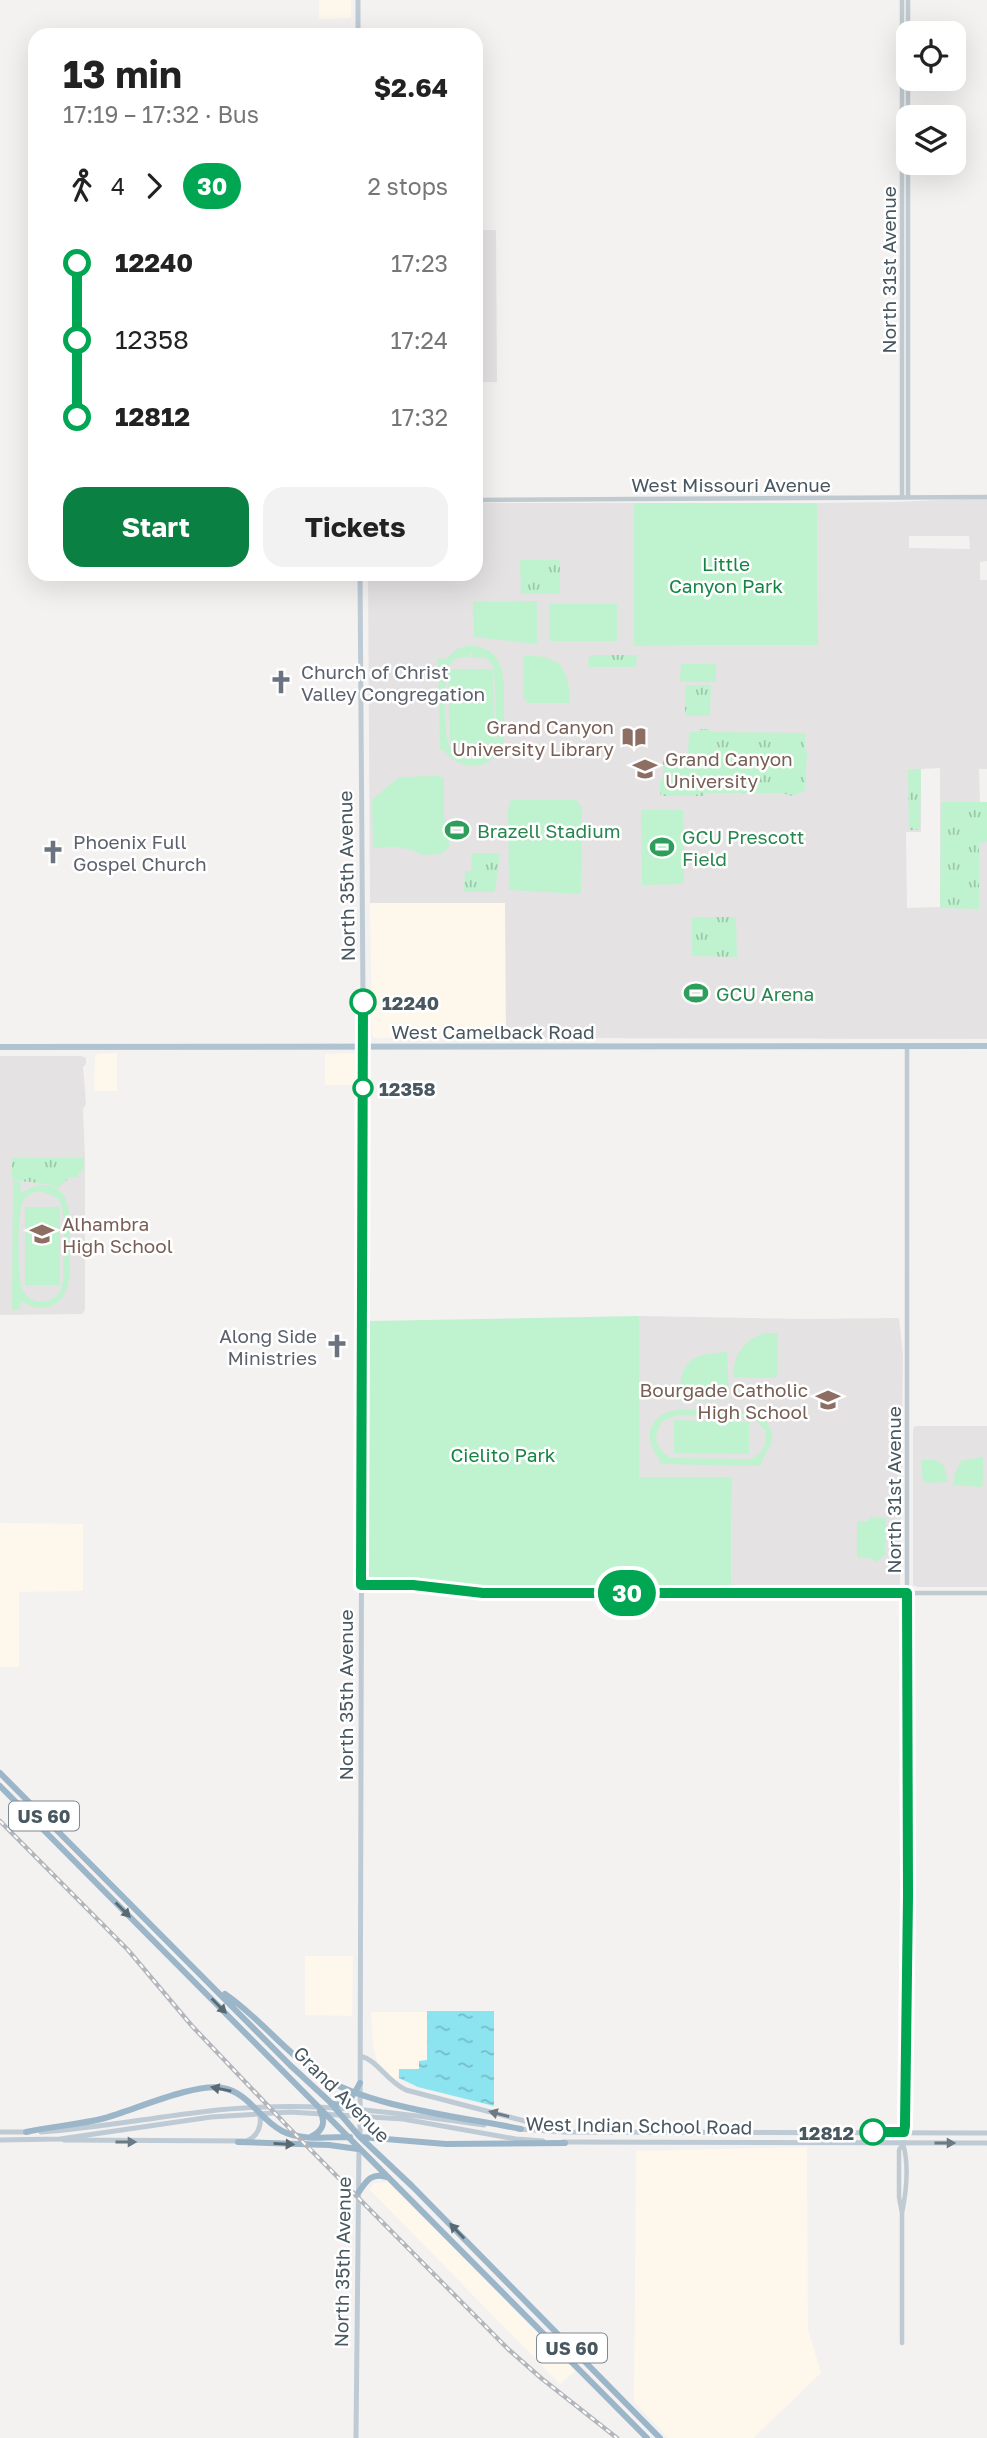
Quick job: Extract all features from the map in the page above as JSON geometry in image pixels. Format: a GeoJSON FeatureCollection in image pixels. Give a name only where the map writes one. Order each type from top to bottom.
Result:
{"type":"FeatureCollection","features":[{"type":"Feature","properties":{"kind":"highway","name":"Grand Avenue"},"geometry":{"type":"LineString","coordinates":[[0,1773],[660,2438]]}},
{"type":"Feature","properties":{"kind":"highway","name":"Grand Avenue"},"geometry":{"type":"LineString","coordinates":[[0,1786],[647,2438]]}},
{"type":"Feature","properties":{"kind":"highway"},"geometry":{"type":"LineString","coordinates":[[178,1966],[190,1963]]}},
{"type":"Feature","properties":{"kind":"highway"},"geometry":{"type":"LineString","coordinates":[[212,1985],[234,2000],[305,2064],[346,2090],[521,2129]]}},
{"type":"Feature","properties":{"kind":"highway"},"geometry":{"type":"LineString","coordinates":[[272,2060],[279,2053]]}},
{"type":"Feature","properties":{"kind":"highway"},"geometry":{"type":"LineString","coordinates":[[329,2102],[339,2105],[346,2103],[360,2083]]}},
{"type":"Feature","properties":{"kind":"highway"},"geometry":{"type":"LineString","coordinates":[[26,2132],[104,2118],[208,2086],[233,2091],[280,2130],[290,2134],[456,2144],[565,2143]]}},
{"type":"Feature","properties":{"kind":"highway"},"geometry":{"type":"LineString","coordinates":[[310,2137],[320,2131],[323,2123],[323,2116],[315,2104]]}},
{"type":"Feature","properties":{"kind":"highway"},"geometry":{"type":"LineString","coordinates":[[238,2142],[329,2145],[359,2149],[378,2140]]}},
{"type":"Feature","properties":{"kind":"highway"},"geometry":{"type":"LineString","coordinates":[[388,2163],[383,2150],[385,2144],[391,2141]]}},
{"type":"Feature","properties":{"kind":"highway"},"geometry":{"type":"LineString","coordinates":[[358,2193],[369,2178],[375,2176],[382,2176],[394,2183]]}},
{"type":"Feature","properties":{"kind":"highway"},"geometry":{"type":"LineString","coordinates":[[494,2283],[502,2277]]}},
{"type":"Feature","properties":{"kind":"main road"},"geometry":{"type":"LineString","coordinates":[[358,0],[358,28]]}},
{"type":"Feature","properties":{"kind":"main road","name":"North 35th Avenue"},"geometry":{"type":"LineString","coordinates":[[356,2438],[360,2137],[363,1047],[360,581]]}},
{"type":"Feature","properties":{"kind":"main road","name":"West Camelback Road"},"geometry":{"type":"LineString","coordinates":[[0,1047],[987,1046]]}},
{"type":"Feature","properties":{"kind":"main road"},"geometry":{"type":"LineString","coordinates":[[360,2056],[371,2059],[390,2081],[406,2090],[565,2132]]}},
{"type":"Feature","properties":{"kind":"main road","name":"West Indian School Road"},"geometry":{"type":"LineString","coordinates":[[0,2132],[64,2130],[230,2109],[310,2106],[565,2132],[987,2133]]}},
{"type":"Feature","properties":{"kind":"main road"},"geometry":{"type":"LineString","coordinates":[[60,2139],[238,2142],[249,2140],[257,2132],[260,2117],[257,2109]]}},
{"type":"Feature","properties":{"kind":"main road","name":"West Indian School Road"},"geometry":{"type":"LineString","coordinates":[[0,2140],[60,2139],[240,2115],[290,2112],[379,2114],[516,2139],[565,2143],[987,2143]]}},
{"type":"Feature","properties":{"kind":"street","name":"North 31st Avenue"},"geometry":{"type":"LineString","coordinates":[[902,0],[902,21]]}},
{"type":"Feature","properties":{"kind":"street"},"geometry":{"type":"LineString","coordinates":[[908,0],[908,21]]}},
{"type":"Feature","properties":{"kind":"street","name":"North 31st Avenue"},"geometry":{"type":"LineString","coordinates":[[903,91],[905,497]]}},
{"type":"Feature","properties":{"kind":"street","name":"North 31st Avenue"},"geometry":{"type":"LineString","coordinates":[[905,355],[908,175]]}},
{"type":"Feature","properties":{"kind":"street","name":"West Missouri Avenue"},"geometry":{"type":"LineString","coordinates":[[483,500],[987,497]]}},
{"type":"Feature","properties":{"kind":"street","name":"North 31st Avenue"},"geometry":{"type":"LineString","coordinates":[[902,2343],[899,2150],[904,2132],[908,2004],[906,1046]]}},
{"type":"Feature","properties":{"kind":"street"},"geometry":{"type":"LineString","coordinates":[[361,1585],[413,1585],[483,1593],[987,1593]]}},
{"type":"Feature","properties":{"kind":"shaded area"},"geometry":{"type":"Polygon","coordinates":[[[319,0],[351,0],[351,18],[319,19],[319,0]]]}},
{"type":"Feature","properties":{"kind":"shaded area"},"geometry":{"type":"Polygon","coordinates":[[[483,230],[496,230],[497,382],[483,382],[483,230]]]}},
{"type":"Feature","properties":{"kind":"shaded area","name":"Grand Canyon University"},"geometry":{"type":"Polygon","coordinates":[[[987,498],[987,561],[980,562],[980,580],[987,580],[987,769],[979,769],[980,802],[987,802],[987,1039],[506,1038],[505,903],[370,903],[368,581],[483,581],[483,503],[634,503],[634,646],[818,645],[817,503],[987,498]],[[909,536],[909,548],[970,549],[969,536],[909,536]],[[940,768],[921,769],[921,832],[906,832],[907,908],[940,907],[940,768]]]}},
{"type":"Feature","properties":{"kind":"shaded area"},"geometry":{"type":"Polygon","coordinates":[[[370,903],[506,903],[506,1038],[374,1038],[370,903]]]}},
{"type":"Feature","properties":{"kind":"shaded area"},"geometry":{"type":"Polygon","coordinates":[[[117,1053],[117,1091],[94,1091],[95,1056],[117,1053]]]}},
{"type":"Feature","properties":{"kind":"shaded area"},"geometry":{"type":"Polygon","coordinates":[[[353,1053],[357,1057],[356,1085],[325,1085],[325,1054],[353,1053]]]}},
{"type":"Feature","properties":{"kind":"shaded area","name":"Alhambra High School"},"geometry":{"type":"Polygon","coordinates":[[[0,1056],[86,1058],[83,1067],[86,1104],[83,1109],[85,1310],[82,1314],[0,1315],[0,1056]]]}},
{"type":"Feature","properties":{"kind":"shaded area"},"geometry":{"type":"Polygon","coordinates":[[[639,1316],[899,1318],[903,1355],[900,1586],[801,1589],[788,1586],[731,1590],[732,1477],[638,1477],[639,1316]]]}},
{"type":"Feature","properties":{"kind":"shaded area"},"geometry":{"type":"Polygon","coordinates":[[[917,1426],[987,1426],[987,1587],[913,1585],[913,1431],[917,1426]]]}},
{"type":"Feature","properties":{"kind":"shaded area"},"geometry":{"type":"Polygon","coordinates":[[[0,1523],[83,1524],[83,1591],[19,1592],[19,1667],[0,1667],[0,1523]]]}},
{"type":"Feature","properties":{"kind":"shaded area"},"geometry":{"type":"Polygon","coordinates":[[[305,1956],[353,1956],[352,2016],[305,2015],[305,1956]]]}},
{"type":"Feature","properties":{"kind":"shaded area"},"geometry":{"type":"Polygon","coordinates":[[[371,2012],[427,2012],[427,2061],[419,2069],[399,2069],[397,2082],[377,2062],[371,2012]]]}},
{"type":"Feature","properties":{"kind":"shaded area"},"geometry":{"type":"Polygon","coordinates":[[[807,2147],[808,2329],[821,2373],[753,2438],[668,2438],[634,2402],[636,2151],[807,2147]]]}},
{"type":"Feature","properties":{"kind":"shaded area"},"geometry":{"type":"Polygon","coordinates":[[[388,2182],[575,2371],[560,2384],[369,2189],[375,2183],[388,2182]]]}},
{"type":"Feature","properties":{"kind":"green space","name":"Little Canyon Park"},"geometry":{"type":"Polygon","coordinates":[[[634,503],[817,503],[818,645],[634,646],[634,503]]]}},
{"type":"Feature","properties":{"kind":"green space"},"geometry":{"type":"Polygon","coordinates":[[[520,560],[560,560],[560,594],[521,594],[520,560]]]}},
{"type":"Feature","properties":{"kind":"green space"},"geometry":{"type":"Polygon","coordinates":[[[537,601],[537,644],[474,637],[473,602],[537,601]]]}},
{"type":"Feature","properties":{"kind":"green space"},"geometry":{"type":"Polygon","coordinates":[[[549,604],[617,604],[617,641],[549,641],[549,604]]]}},
{"type":"Feature","properties":{"kind":"green space"},"geometry":{"type":"Polygon","coordinates":[[[467,646],[480,647],[497,658],[501,667],[504,688],[504,739],[496,756],[481,765],[465,765],[440,750],[438,658],[446,659],[457,649],[467,646]],[[470,653],[469,657],[461,657],[450,664],[448,669],[493,669],[495,743],[494,667],[486,658],[472,657],[470,653]],[[448,669],[445,719],[450,747],[461,757],[474,759],[486,754],[495,744],[450,744],[448,669]]]}},
{"type":"Feature","properties":{"kind":"green space"},"geometry":{"type":"Polygon","coordinates":[[[589,655],[637,655],[636,667],[588,667],[589,655]]]}},
{"type":"Feature","properties":{"kind":"green space"},"geometry":{"type":"Polygon","coordinates":[[[523,656],[546,657],[560,665],[567,680],[570,703],[528,703],[523,698],[523,656]]]}},
{"type":"Feature","properties":{"kind":"green space"},"geometry":{"type":"Polygon","coordinates":[[[681,664],[716,664],[716,682],[680,682],[681,664]]]}},
{"type":"Feature","properties":{"kind":"green space"},"geometry":{"type":"Polygon","coordinates":[[[685,685],[711,685],[710,716],[685,714],[685,685]]]}},
{"type":"Feature","properties":{"kind":"green space"},"geometry":{"type":"Polygon","coordinates":[[[699,729],[710,729],[710,732],[805,733],[805,791],[792,796],[782,793],[705,793],[704,796],[663,796],[660,794],[660,779],[663,778],[663,759],[684,758],[688,753],[689,732],[699,732],[699,729]]]}},
{"type":"Feature","properties":{"kind":"green space"},"geometry":{"type":"Polygon","coordinates":[[[908,769],[921,769],[920,830],[909,830],[908,769]]]}},
{"type":"Feature","properties":{"kind":"green space"},"geometry":{"type":"Polygon","coordinates":[[[399,777],[444,778],[444,817],[449,828],[449,847],[442,854],[422,855],[413,850],[395,847],[373,848],[372,800],[399,777]]]}},
{"type":"Feature","properties":{"kind":"green space"},"geometry":{"type":"Polygon","coordinates":[[[511,800],[576,800],[582,807],[581,892],[509,890],[508,810],[511,800]]]}},
{"type":"Feature","properties":{"kind":"green space"},"geometry":{"type":"Polygon","coordinates":[[[941,802],[987,802],[987,842],[979,843],[979,909],[940,908],[941,802]]]}},
{"type":"Feature","properties":{"kind":"green space","name":"GCU Prescott Field"},"geometry":{"type":"Polygon","coordinates":[[[641,810],[683,810],[684,884],[642,885],[641,810]]]}},
{"type":"Feature","properties":{"kind":"green space"},"geometry":{"type":"Polygon","coordinates":[[[472,853],[500,853],[495,892],[464,892],[465,871],[471,871],[472,853]]]}},
{"type":"Feature","properties":{"kind":"green space"},"geometry":{"type":"Polygon","coordinates":[[[692,917],[736,917],[737,957],[692,956],[692,917]]]}},
{"type":"Feature","properties":{"kind":"green space"},"geometry":{"type":"Polygon","coordinates":[[[12,1158],[84,1158],[83,1171],[79,1171],[78,1178],[70,1177],[58,1188],[48,1184],[12,1180],[12,1158]]]}},
{"type":"Feature","properties":{"kind":"green space"},"geometry":{"type":"Polygon","coordinates":[[[13,1181],[20,1182],[21,1194],[39,1185],[51,1186],[62,1194],[69,1209],[68,1286],[59,1301],[51,1306],[35,1307],[21,1300],[20,1309],[12,1310],[13,1181]],[[41,1191],[36,1192],[23,1201],[21,1207],[18,1246],[21,1285],[30,1299],[40,1302],[55,1297],[62,1284],[64,1223],[58,1198],[41,1191]]]}},
{"type":"Feature","properties":{"kind":"green space"},"geometry":{"type":"Polygon","coordinates":[[[25,1207],[60,1207],[60,1285],[25,1285],[25,1207]]]}},
{"type":"Feature","properties":{"kind":"green space","name":"Cielito Park"},"geometry":{"type":"Polygon","coordinates":[[[639,1316],[639,1477],[732,1477],[731,1590],[483,1589],[370,1580],[369,1321],[639,1316]]]}},
{"type":"Feature","properties":{"kind":"green space"},"geometry":{"type":"Polygon","coordinates":[[[765,1333],[778,1333],[775,1378],[733,1377],[735,1362],[741,1349],[765,1333]]]}},
{"type":"Feature","properties":{"kind":"green space"},"geometry":{"type":"Polygon","coordinates":[[[727,1352],[729,1396],[724,1400],[680,1401],[684,1368],[689,1362],[703,1355],[727,1352]]]}},
{"type":"Feature","properties":{"kind":"green space"},"geometry":{"type":"Polygon","coordinates":[[[733,1409],[759,1416],[768,1424],[772,1435],[761,1466],[660,1464],[651,1444],[650,1431],[660,1416],[671,1411],[733,1409]],[[679,1415],[664,1420],[660,1425],[656,1436],[658,1446],[671,1458],[750,1459],[761,1451],[766,1440],[765,1430],[753,1418],[679,1415]]]}},
{"type":"Feature","properties":{"kind":"green space"},"geometry":{"type":"Polygon","coordinates":[[[674,1420],[749,1422],[749,1454],[674,1453],[674,1420]]]}},
{"type":"Feature","properties":{"kind":"green space"},"geometry":{"type":"Polygon","coordinates":[[[983,1457],[983,1484],[980,1487],[953,1485],[961,1461],[983,1457]]]}},
{"type":"Feature","properties":{"kind":"green space"},"geometry":{"type":"Polygon","coordinates":[[[921,1460],[936,1460],[944,1466],[948,1482],[926,1483],[922,1477],[921,1460]]]}},
{"type":"Feature","properties":{"kind":"green space"},"geometry":{"type":"Polygon","coordinates":[[[870,1517],[886,1518],[885,1555],[875,1562],[857,1557],[857,1522],[868,1521],[870,1517]]]}},
{"type":"Feature","properties":{"kind":"water"},"geometry":{"type":"Polygon","coordinates":[[[427,2011],[494,2011],[494,2106],[418,2087],[399,2078],[399,2069],[419,2069],[419,2061],[427,2060],[427,2011]]]}},
{"type":"Feature","properties":{"kind":"railway"},"geometry":{"type":"LineString","coordinates":[[0,1821],[128,1950],[192,2026],[292,2131],[508,2349],[617,2438]]}},
{"type":"Feature","properties":{"kind":"bus line","name":"30"},"geometry":{"type":"LineString","coordinates":[[363,1002],[361,1585],[413,1585],[483,1593],[907,1593],[908,1896],[905,2126],[904,2132],[873,2132]]}},
{"type":"Feature","properties":{"kind":"place","name":"Church of Christ Valley Congregation"},"geometry":{"type":"Point","coordinates":[281,682]}},
{"type":"Feature","properties":{"kind":"place","name":"Grand Canyon University Library"},"geometry":{"type":"Point","coordinates":[634,737]}},
{"type":"Feature","properties":{"kind":"place","name":"Grand Canyon University"},"geometry":{"type":"Point","coordinates":[645,769]}},
{"type":"Feature","properties":{"kind":"place","name":"Brazell Stadium"},"geometry":{"type":"Point","coordinates":[457,830]}},
{"type":"Feature","properties":{"kind":"place","name":"GCU Prescott Field"},"geometry":{"type":"Point","coordinates":[662,847]}},
{"type":"Feature","properties":{"kind":"place","name":"Phoenix Full Gospel Church"},"geometry":{"type":"Point","coordinates":[53,852]}},
{"type":"Feature","properties":{"kind":"place","name":"GCU Arena"},"geometry":{"type":"Point","coordinates":[696,993]}},
{"type":"Feature","properties":{"kind":"place","name":"12240"},"geometry":{"type":"Point","coordinates":[363,1002]}},
{"type":"Feature","properties":{"kind":"place","name":"12358"},"geometry":{"type":"Point","coordinates":[363,1088]}},
{"type":"Feature","properties":{"kind":"place","name":"Alhambra High School"},"geometry":{"type":"Point","coordinates":[42,1234]}},
{"type":"Feature","properties":{"kind":"place","name":"Along Side Ministries"},"geometry":{"type":"Point","coordinates":[337,1346]}},
{"type":"Feature","properties":{"kind":"place","name":"Bourgade Catholic High School"},"geometry":{"type":"Point","coordinates":[828,1400]}},
{"type":"Feature","properties":{"kind":"place","name":"12812"},"geometry":{"type":"Point","coordinates":[873,2132]}}]}
